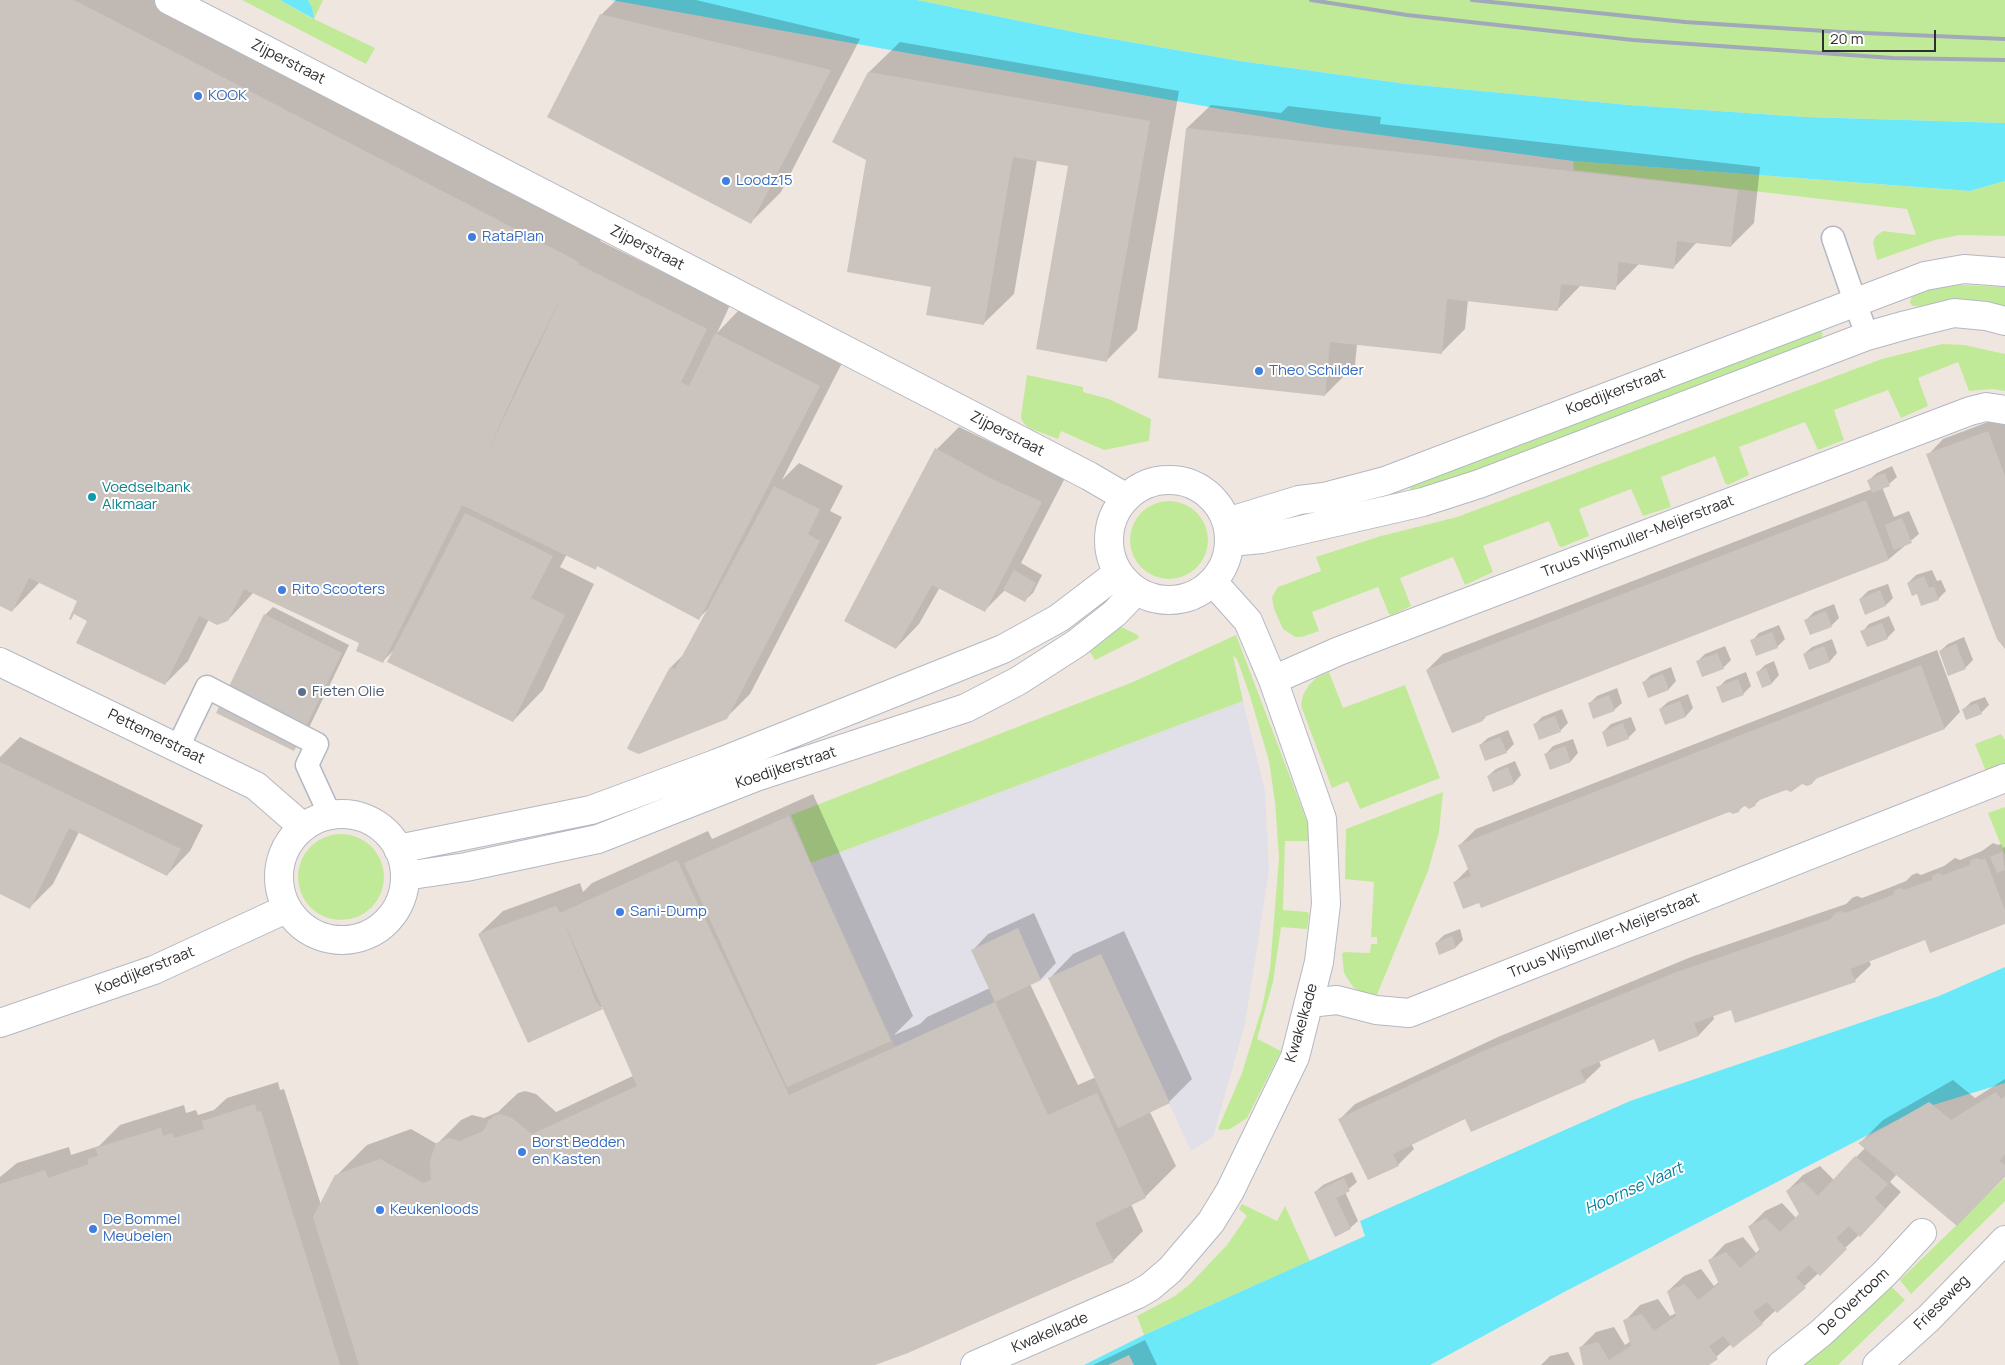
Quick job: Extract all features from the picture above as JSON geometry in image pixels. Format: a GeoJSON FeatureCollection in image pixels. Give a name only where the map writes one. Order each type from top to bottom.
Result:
{"type":"FeatureCollection","features":[{"type":"Feature","properties":{"kind":"street","name":"Zijperstraat"},"geometry":{"type":"LineString","coordinates":[[169,0],[1089,476],[1125,497]]}},
{"type":"Feature","properties":{"kind":"street","name":"Koedijkerstraat"},"geometry":{"type":"LineString","coordinates":[[1228,532],[1299,500],[1324,497],[1385,481],[1924,276],[1964,269],[2005,272]]}},
{"type":"Feature","properties":{"kind":"street"},"geometry":{"type":"LineString","coordinates":[[1228,532],[1262,539],[1422,502],[1479,484],[1867,336],[1954,313],[1986,316],[2005,321]]}},
{"type":"Feature","properties":{"kind":"street","name":"Truus Wijsmuller-Meijerstraat"},"geometry":{"type":"LineString","coordinates":[[1273,680],[1347,648],[1970,410],[1986,407],[2005,410]]}},
{"type":"Feature","properties":{"kind":"street"},"geometry":{"type":"LineString","coordinates":[[1172,479],[1188,482],[1205,491],[1218,505],[1228,532],[1228,557],[1213,582],[1196,595],[1175,600],[1154,599],[1127,582],[1110,555],[1108,534],[1114,514],[1125,497],[1138,487],[1155,481],[1172,479]]}},
{"type":"Feature","properties":{"kind":"street","name":"Koedijkerstraat"},"geometry":{"type":"LineString","coordinates":[[398,849],[591,810],[718,763],[1002,648],[1127,582]]}},
{"type":"Feature","properties":{"kind":"street","name":"Koedijkerstraat"},"geometry":{"type":"LineString","coordinates":[[405,876],[466,867],[598,839],[756,777],[966,708],[1018,681],[1077,643],[1114,613],[1127,582]]}},
{"type":"Feature","properties":{"kind":"street","name":"Kwakelkade"},"geometry":{"type":"LineString","coordinates":[[975,1365],[1136,1295],[1150,1287],[1181,1259],[1211,1222],[1242,1169],[1295,1057],[1319,962],[1326,904],[1322,819],[1273,680],[1248,621],[1213,582]]}},
{"type":"Feature","properties":{"kind":"street","name":"Pettemerstraat"},"geometry":{"type":"LineString","coordinates":[[0,662],[256,786],[303,827]]}},
{"type":"Feature","properties":{"kind":"street","name":"Truus Wijsmuller-Meijerstraat"},"geometry":{"type":"LineString","coordinates":[[1309,1003],[1337,1000],[1376,1010],[1409,1013],[2005,778]]}},
{"type":"Feature","properties":{"kind":"street"},"geometry":{"type":"LineString","coordinates":[[347,814],[363,818],[386,832],[398,849],[405,876],[402,897],[393,915],[378,930],[359,939],[339,941],[319,937],[300,925],[286,908],[280,892],[278,874],[282,856],[290,840],[303,827],[316,819],[330,815],[347,814]]}},
{"type":"Feature","properties":{"kind":"street","name":"Koedijkerstraat"},"geometry":{"type":"LineString","coordinates":[[0,1023],[154,970],[286,908]]}},
{"type":"Feature","properties":{"kind":"street","name":"De Overtoom"},"geometry":{"type":"LineString","coordinates":[[1781,1365],[1821,1334],[1885,1273],[1922,1233]]}},
{"type":"Feature","properties":{"kind":"street","name":"Frieseweg"},"geometry":{"type":"LineString","coordinates":[[1877,1365],[1929,1318],[2005,1240]]}},
{"type":"Feature","properties":{"kind":"lane"},"geometry":{"type":"LineString","coordinates":[[1833,238],[1867,336]]}},
{"type":"Feature","properties":{"kind":"lane"},"geometry":{"type":"LineString","coordinates":[[178,747],[206,687],[317,744],[307,765],[330,815]]}},
{"type":"Feature","properties":{"kind":"shaded area"},"geometry":{"type":"Polygon","coordinates":[[[1243,701],[1265,791],[1269,871],[1245,1024],[1213,1137],[1191,1151],[1100,954],[895,1047],[811,863],[1243,701]]]}},
{"type":"Feature","properties":{"kind":"green space"},"geometry":{"type":"Polygon","coordinates":[[[242,0],[280,0],[313,19],[312,7],[308,0],[323,0],[314,19],[375,48],[366,64],[242,0]]]}},
{"type":"Feature","properties":{"kind":"green space"},"geometry":{"type":"Polygon","coordinates":[[[917,0],[2005,0],[2005,123],[1806,117],[1629,105],[1407,84],[1240,61],[1084,34],[917,0]]]}},
{"type":"Feature","properties":{"kind":"green space"},"geometry":{"type":"Polygon","coordinates":[[[1573,161],[1970,191],[2005,181],[2005,236],[1959,235],[1935,240],[1877,260],[1873,242],[1876,236],[1883,231],[1916,235],[1907,209],[1574,170],[1573,161]]]}},
{"type":"Feature","properties":{"kind":"green space"},"geometry":{"type":"Polygon","coordinates":[[[1961,285],[2005,287],[2005,309],[1913,306],[1910,303],[1912,295],[1932,288],[1961,285]]]}},
{"type":"Feature","properties":{"kind":"green space"},"geometry":{"type":"Polygon","coordinates":[[[1817,330],[1823,333],[1820,341],[1412,495],[1409,483],[1817,330]]]}},
{"type":"Feature","properties":{"kind":"green space"},"geometry":{"type":"Polygon","coordinates":[[[1942,344],[1964,345],[2005,354],[2005,391],[1993,389],[1969,391],[1958,362],[1918,378],[1928,406],[1901,418],[1888,390],[1834,410],[1844,440],[1818,450],[1805,422],[1739,447],[1749,475],[1728,485],[1725,483],[1715,456],[1661,477],[1671,507],[1643,516],[1631,489],[1579,509],[1589,536],[1562,547],[1559,546],[1549,521],[1483,546],[1493,572],[1465,585],[1453,557],[1400,578],[1411,606],[1392,615],[1389,614],[1378,587],[1312,612],[1319,631],[1302,637],[1295,637],[1283,629],[1274,609],[1272,597],[1278,587],[1321,571],[1316,557],[1381,536],[1457,517],[1882,359],[1942,344]]]}},
{"type":"Feature","properties":{"kind":"green space"},"geometry":{"type":"Polygon","coordinates":[[[1027,375],[1083,387],[1083,392],[1109,399],[1151,419],[1149,441],[1104,450],[1061,431],[1058,439],[1029,428],[1022,421],[1021,416],[1027,375]]]}},
{"type":"Feature","properties":{"kind":"green space"},"geometry":{"type":"Polygon","coordinates":[[[1169,501],[1184,504],[1197,512],[1205,525],[1208,540],[1205,555],[1197,568],[1184,576],[1169,579],[1154,576],[1141,568],[1133,555],[1130,540],[1133,525],[1141,512],[1154,504],[1169,501]]]}},
{"type":"Feature","properties":{"kind":"green space"},"geometry":{"type":"Polygon","coordinates":[[[1117,625],[1138,635],[1139,638],[1095,660],[1088,649],[1117,625]]]}},
{"type":"Feature","properties":{"kind":"green space"},"geometry":{"type":"Polygon","coordinates":[[[1236,635],[1311,832],[1312,839],[1309,841],[1285,841],[1283,910],[1308,912],[1309,915],[1307,929],[1281,927],[1273,982],[1257,1039],[1281,1051],[1247,1118],[1230,1129],[1220,1130],[1218,1129],[1242,1073],[1262,1008],[1270,969],[1279,858],[1275,802],[1269,761],[1250,696],[1237,659],[1233,656],[1243,701],[811,863],[791,815],[1133,682],[1236,635]]]}},
{"type":"Feature","properties":{"kind":"green space"},"geometry":{"type":"Polygon","coordinates":[[[1329,672],[1343,708],[1405,685],[1440,778],[1360,809],[1348,781],[1332,788],[1301,706],[1303,695],[1309,685],[1316,678],[1329,672]]]}},
{"type":"Feature","properties":{"kind":"green space"},"geometry":{"type":"Polygon","coordinates":[[[2001,734],[2005,740],[2005,767],[1987,774],[1975,744],[2001,734]]]}},
{"type":"Feature","properties":{"kind":"green space"},"geometry":{"type":"Polygon","coordinates":[[[1443,792],[1439,832],[1428,871],[1376,997],[1362,993],[1353,987],[1344,973],[1342,954],[1344,952],[1370,953],[1371,944],[1377,944],[1377,937],[1371,937],[1374,882],[1345,879],[1346,829],[1443,792]]]}},
{"type":"Feature","properties":{"kind":"green space"},"geometry":{"type":"Polygon","coordinates":[[[2005,807],[2005,855],[1988,813],[2005,807]]]}},
{"type":"Feature","properties":{"kind":"green space"},"geometry":{"type":"Polygon","coordinates":[[[341,834],[365,841],[377,853],[384,877],[377,901],[365,913],[341,920],[317,913],[305,901],[298,877],[305,853],[317,841],[341,834]]]}},
{"type":"Feature","properties":{"kind":"green space"},"geometry":{"type":"Polygon","coordinates":[[[2005,1178],[2005,1201],[1911,1294],[1900,1280],[2005,1178]]]}},
{"type":"Feature","properties":{"kind":"green space"},"geometry":{"type":"Polygon","coordinates":[[[1242,1204],[1277,1221],[1285,1206],[1310,1261],[1144,1335],[1137,1316],[1175,1296],[1190,1284],[1227,1245],[1247,1216],[1239,1209],[1242,1204]]]}},
{"type":"Feature","properties":{"kind":"green space"},"geometry":{"type":"Polygon","coordinates":[[[1892,1287],[1905,1300],[1838,1365],[1804,1365],[1892,1287]]]}},
{"type":"Feature","properties":{"kind":"water"},"geometry":{"type":"Polygon","coordinates":[[[280,0],[308,0],[312,7],[314,19],[280,0]]]}},
{"type":"Feature","properties":{"kind":"water"},"geometry":{"type":"Polygon","coordinates":[[[611,0],[917,0],[1084,34],[1240,61],[1407,84],[1629,105],[1806,117],[2005,123],[2005,181],[1970,191],[1573,161],[1321,127],[611,0]]]}},
{"type":"Feature","properties":{"kind":"water","name":"Hoornse Vaart"},"geometry":{"type":"Polygon","coordinates":[[[2005,967],[2005,1083],[1933,1105],[1930,1103],[1566,1291],[1430,1365],[1084,1365],[1144,1335],[1365,1236],[1360,1221],[1630,1101],[1939,996],[2005,967]]]}},
{"type":"Feature","properties":{"kind":"building"},"geometry":{"type":"Polygon","coordinates":[[[0,0],[74,0],[579,262],[578,264],[707,329],[681,382],[689,386],[715,333],[820,386],[699,620],[597,566],[596,570],[462,505],[383,663],[356,651],[359,643],[244,589],[228,621],[217,625],[199,616],[165,685],[76,643],[87,621],[74,614],[71,620],[69,619],[77,601],[29,578],[12,612],[0,606],[0,0]],[[565,290],[527,365],[480,468],[565,290]]]}},
{"type":"Feature","properties":{"kind":"building"},"geometry":{"type":"Polygon","coordinates":[[[600,14],[831,70],[751,224],[547,117],[600,14]]]}},
{"type":"Feature","properties":{"kind":"building"},"geometry":{"type":"Polygon","coordinates":[[[868,72],[1150,121],[1107,362],[1036,349],[1068,166],[1013,157],[984,325],[926,315],[931,287],[847,272],[866,160],[832,142],[868,72]]]}},
{"type":"Feature","properties":{"kind":"building"},"geometry":{"type":"Polygon","coordinates":[[[1186,128],[1738,190],[1731,247],[1677,241],[1674,269],[1619,262],[1616,290],[1561,284],[1558,311],[1447,299],[1442,354],[1330,342],[1325,396],[1158,378],[1186,128]]]}},
{"type":"Feature","properties":{"kind":"building"},"geometry":{"type":"Polygon","coordinates":[[[1988,431],[2005,476],[2005,649],[1997,639],[1926,454],[1988,431]]]}},
{"type":"Feature","properties":{"kind":"building"},"geometry":{"type":"Polygon","coordinates":[[[935,448],[990,478],[1042,502],[985,612],[932,585],[896,649],[844,621],[935,448]]]}},
{"type":"Feature","properties":{"kind":"building"},"geometry":{"type":"Polygon","coordinates":[[[1885,473],[1890,486],[1872,493],[1867,480],[1885,473]]]}},
{"type":"Feature","properties":{"kind":"building"},"geometry":{"type":"Polygon","coordinates":[[[774,486],[820,509],[808,534],[820,541],[727,719],[639,754],[629,750],[627,748],[670,667],[675,669],[774,486]]]}},
{"type":"Feature","properties":{"kind":"building"},"geometry":{"type":"Polygon","coordinates":[[[1866,500],[1889,560],[1507,708],[1482,718],[1483,721],[1452,733],[1426,670],[1866,500]]]}},
{"type":"Feature","properties":{"kind":"building"},"geometry":{"type":"Polygon","coordinates":[[[465,513],[553,556],[531,598],[565,615],[513,722],[387,662],[465,513]]]}},
{"type":"Feature","properties":{"kind":"building"},"geometry":{"type":"Polygon","coordinates":[[[1902,518],[1912,543],[1894,550],[1885,525],[1902,518]]]}},
{"type":"Feature","properties":{"kind":"building"},"geometry":{"type":"Polygon","coordinates":[[[1014,570],[1036,583],[1025,602],[1003,590],[1014,570]]]}},
{"type":"Feature","properties":{"kind":"building"},"geometry":{"type":"Polygon","coordinates":[[[1924,576],[1929,588],[1934,587],[1939,600],[1921,606],[1917,594],[1912,596],[1907,583],[1924,576]]]}},
{"type":"Feature","properties":{"kind":"building"},"geometry":{"type":"Polygon","coordinates":[[[1880,590],[1886,606],[1865,615],[1859,599],[1880,590]]]}},
{"type":"Feature","properties":{"kind":"building"},"geometry":{"type":"Polygon","coordinates":[[[1826,611],[1832,627],[1810,635],[1804,620],[1826,611]]]}},
{"type":"Feature","properties":{"kind":"building"},"geometry":{"type":"Polygon","coordinates":[[[264,614],[342,653],[294,751],[216,713],[264,614]]]}},
{"type":"Feature","properties":{"kind":"building"},"geometry":{"type":"Polygon","coordinates":[[[1882,623],[1888,639],[1867,647],[1860,631],[1882,623]]]}},
{"type":"Feature","properties":{"kind":"building"},"geometry":{"type":"Polygon","coordinates":[[[1772,632],[1778,648],[1756,656],[1750,640],[1772,632]]]}},
{"type":"Feature","properties":{"kind":"building"},"geometry":{"type":"Polygon","coordinates":[[[1956,644],[1966,669],[1948,676],[1939,651],[1956,644]]]}},
{"type":"Feature","properties":{"kind":"building"},"geometry":{"type":"Polygon","coordinates":[[[1824,646],[1830,662],[1809,670],[1803,654],[1824,646]]]}},
{"type":"Feature","properties":{"kind":"building"},"geometry":{"type":"Polygon","coordinates":[[[1717,653],[1724,669],[1702,677],[1696,661],[1717,653]]]}},
{"type":"Feature","properties":{"kind":"building"},"geometry":{"type":"Polygon","coordinates":[[[1921,665],[1945,729],[1815,779],[1812,784],[1807,786],[1802,784],[1791,792],[1786,790],[1757,801],[1755,806],[1749,809],[1745,806],[1739,812],[1733,814],[1729,812],[1481,908],[1479,903],[1463,909],[1453,882],[1471,876],[1458,845],[1921,665]]]}},
{"type":"Feature","properties":{"kind":"building"},"geometry":{"type":"Polygon","coordinates":[[[1766,668],[1772,684],[1762,688],[1756,672],[1766,668]]]}},
{"type":"Feature","properties":{"kind":"building"},"geometry":{"type":"Polygon","coordinates":[[[1663,674],[1669,690],[1648,698],[1642,682],[1663,674]]]}},
{"type":"Feature","properties":{"kind":"building"},"geometry":{"type":"Polygon","coordinates":[[[1738,679],[1744,695],[1722,703],[1716,687],[1738,679]]]}},
{"type":"Feature","properties":{"kind":"building"},"geometry":{"type":"Polygon","coordinates":[[[1609,695],[1615,711],[1593,719],[1588,703],[1609,695]]]}},
{"type":"Feature","properties":{"kind":"building"},"geometry":{"type":"Polygon","coordinates":[[[1680,701],[1686,717],[1665,725],[1659,709],[1680,701]]]}},
{"type":"Feature","properties":{"kind":"building"},"geometry":{"type":"Polygon","coordinates":[[[1977,703],[1982,714],[1966,720],[1962,709],[1977,703]]]}},
{"type":"Feature","properties":{"kind":"building"},"geometry":{"type":"Polygon","coordinates":[[[1555,716],[1561,732],[1539,740],[1533,724],[1555,716]]]}},
{"type":"Feature","properties":{"kind":"building"},"geometry":{"type":"Polygon","coordinates":[[[1623,723],[1629,739],[1607,747],[1602,732],[1623,723]]]}},
{"type":"Feature","properties":{"kind":"building"},"geometry":{"type":"Polygon","coordinates":[[[1500,737],[1507,753],[1485,761],[1479,745],[1500,737]]]}},
{"type":"Feature","properties":{"kind":"building"},"geometry":{"type":"Polygon","coordinates":[[[1565,746],[1571,762],[1550,770],[1544,754],[1565,746]]]}},
{"type":"Feature","properties":{"kind":"building"},"geometry":{"type":"Polygon","coordinates":[[[0,762],[181,849],[167,876],[69,828],[30,909],[0,894],[0,762]]]}},
{"type":"Feature","properties":{"kind":"building"},"geometry":{"type":"Polygon","coordinates":[[[1508,767],[1514,784],[1493,792],[1487,776],[1508,767]]]}},
{"type":"Feature","properties":{"kind":"building"},"geometry":{"type":"Polygon","coordinates":[[[789,816],[891,1041],[787,1087],[684,863],[789,816]]]}},
{"type":"Feature","properties":{"kind":"building"},"geometry":{"type":"Polygon","coordinates":[[[2002,852],[2005,870],[1997,873],[1990,857],[2002,852]]]}},
{"type":"Feature","properties":{"kind":"building"},"geometry":{"type":"Polygon","coordinates":[[[1977,858],[1981,860],[1985,858],[2005,910],[2005,924],[1930,953],[1925,940],[1850,969],[1856,982],[1735,1023],[1731,1010],[1694,1023],[1699,1036],[1659,1052],[1654,1039],[1580,1070],[1586,1082],[1471,1132],[1465,1119],[1393,1154],[1399,1166],[1368,1180],[1338,1119],[1481,1052],[1674,973],[1831,919],[1835,913],[1841,911],[1845,913],[1893,895],[1895,890],[1900,888],[1904,890],[1932,880],[1933,875],[1939,873],[1943,875],[1970,865],[1971,860],[1977,858]]]}},
{"type":"Feature","properties":{"kind":"building"},"geometry":{"type":"Polygon","coordinates":[[[677,860],[789,1095],[995,1002],[1048,1115],[1097,1093],[1146,1198],[1095,1223],[1114,1262],[908,1353],[875,1365],[359,1365],[313,1217],[335,1175],[380,1159],[423,1183],[431,1180],[430,1161],[436,1143],[448,1138],[460,1141],[483,1131],[489,1120],[494,1116],[500,1114],[512,1118],[532,1134],[637,1086],[603,1009],[528,1043],[478,934],[556,906],[560,913],[677,860]],[[565,924],[565,925],[596,1002],[603,1009],[565,924]]]}},
{"type":"Feature","properties":{"kind":"building"},"geometry":{"type":"Polygon","coordinates":[[[1018,928],[1041,980],[995,1002],[971,950],[1018,928]]]}},
{"type":"Feature","properties":{"kind":"building"},"geometry":{"type":"Polygon","coordinates":[[[1452,936],[1456,948],[1439,955],[1435,943],[1452,936]]]}},
{"type":"Feature","properties":{"kind":"building"},"geometry":{"type":"Polygon","coordinates":[[[1101,954],[1170,1103],[1118,1128],[1048,978],[1101,954]]]}},
{"type":"Feature","properties":{"kind":"building"},"geometry":{"type":"Polygon","coordinates":[[[1996,1092],[2001,1099],[2005,1096],[2005,1154],[1999,1161],[2005,1165],[2005,1177],[1957,1226],[1858,1143],[1929,1102],[1951,1120],[1996,1092]]]}},
{"type":"Feature","properties":{"kind":"building"},"geometry":{"type":"Polygon","coordinates":[[[255,1104],[257,1112],[261,1111],[340,1365],[0,1365],[0,1184],[45,1170],[48,1178],[89,1164],[87,1159],[98,1156],[95,1148],[161,1128],[163,1136],[172,1133],[174,1138],[204,1129],[202,1121],[255,1104]]]}},
{"type":"Feature","properties":{"kind":"building"},"geometry":{"type":"Polygon","coordinates":[[[1855,1156],[1888,1184],[1875,1198],[1886,1209],[1860,1237],[1849,1226],[1836,1238],[1847,1249],[1820,1276],[1809,1265],[1796,1277],[1806,1288],[1777,1313],[1767,1302],[1753,1312],[1763,1324],[1733,1348],[1723,1336],[1709,1346],[1718,1359],[1709,1365],[1583,1365],[1579,1347],[1598,1342],[1609,1360],[1631,1346],[1623,1320],[1642,1314],[1654,1331],[1676,1316],[1667,1291],[1685,1284],[1698,1300],[1719,1284],[1708,1260],[1726,1252],[1740,1268],[1760,1251],[1748,1226],[1766,1218],[1780,1232],[1799,1214],[1786,1191],[1803,1181],[1818,1196],[1855,1156]]]}},
{"type":"Feature","properties":{"kind":"building"},"geometry":{"type":"Polygon","coordinates":[[[1344,1178],[1350,1191],[1336,1198],[1351,1229],[1335,1237],[1314,1192],[1344,1178]]]}},
{"type":"Feature","properties":{"kind":"building"},"geometry":{"type":"Polygon","coordinates":[[[1129,1355],[1134,1365],[1108,1365],[1129,1355]]]}},
{"type":"Feature","properties":{"kind":"railway"},"geometry":{"type":"LineString","coordinates":[[1311,0],[1407,15],[1633,40],[1893,58],[2005,60]]}},
{"type":"Feature","properties":{"kind":"railway"},"geometry":{"type":"LineString","coordinates":[[1472,0],[1685,22],[1841,32],[2005,39]]}},
{"type":"Feature","properties":{"kind":"place","name":"KOOK"},"geometry":{"type":"Point","coordinates":[198,96]}},
{"type":"Feature","properties":{"kind":"place","name":"Loodz15"},"geometry":{"type":"Point","coordinates":[726,181]}},
{"type":"Feature","properties":{"kind":"place","name":"RataPlan"},"geometry":{"type":"Point","coordinates":[472,237]}},
{"type":"Feature","properties":{"kind":"place","name":"Theo Schilder"},"geometry":{"type":"Point","coordinates":[1259,371]}},
{"type":"Feature","properties":{"kind":"place","name":"Voedselbank Alkmaar"},"geometry":{"type":"Point","coordinates":[92,497]}},
{"type":"Feature","properties":{"kind":"place","name":"Rito Scooters"},"geometry":{"type":"Point","coordinates":[282,590]}},
{"type":"Feature","properties":{"kind":"place","name":"Fieten Olie"},"geometry":{"type":"Point","coordinates":[302,692]}},
{"type":"Feature","properties":{"kind":"place","name":"Sani-Dump"},"geometry":{"type":"Point","coordinates":[620,912]}},
{"type":"Feature","properties":{"kind":"place","name":"Borst Bedden en Kasten"},"geometry":{"type":"Point","coordinates":[522,1152]}},
{"type":"Feature","properties":{"kind":"place","name":"Keukenloods"},"geometry":{"type":"Point","coordinates":[380,1210]}},
{"type":"Feature","properties":{"kind":"place","name":"De Bommel Meubelen"},"geometry":{"type":"Point","coordinates":[93,1229]}}]}
